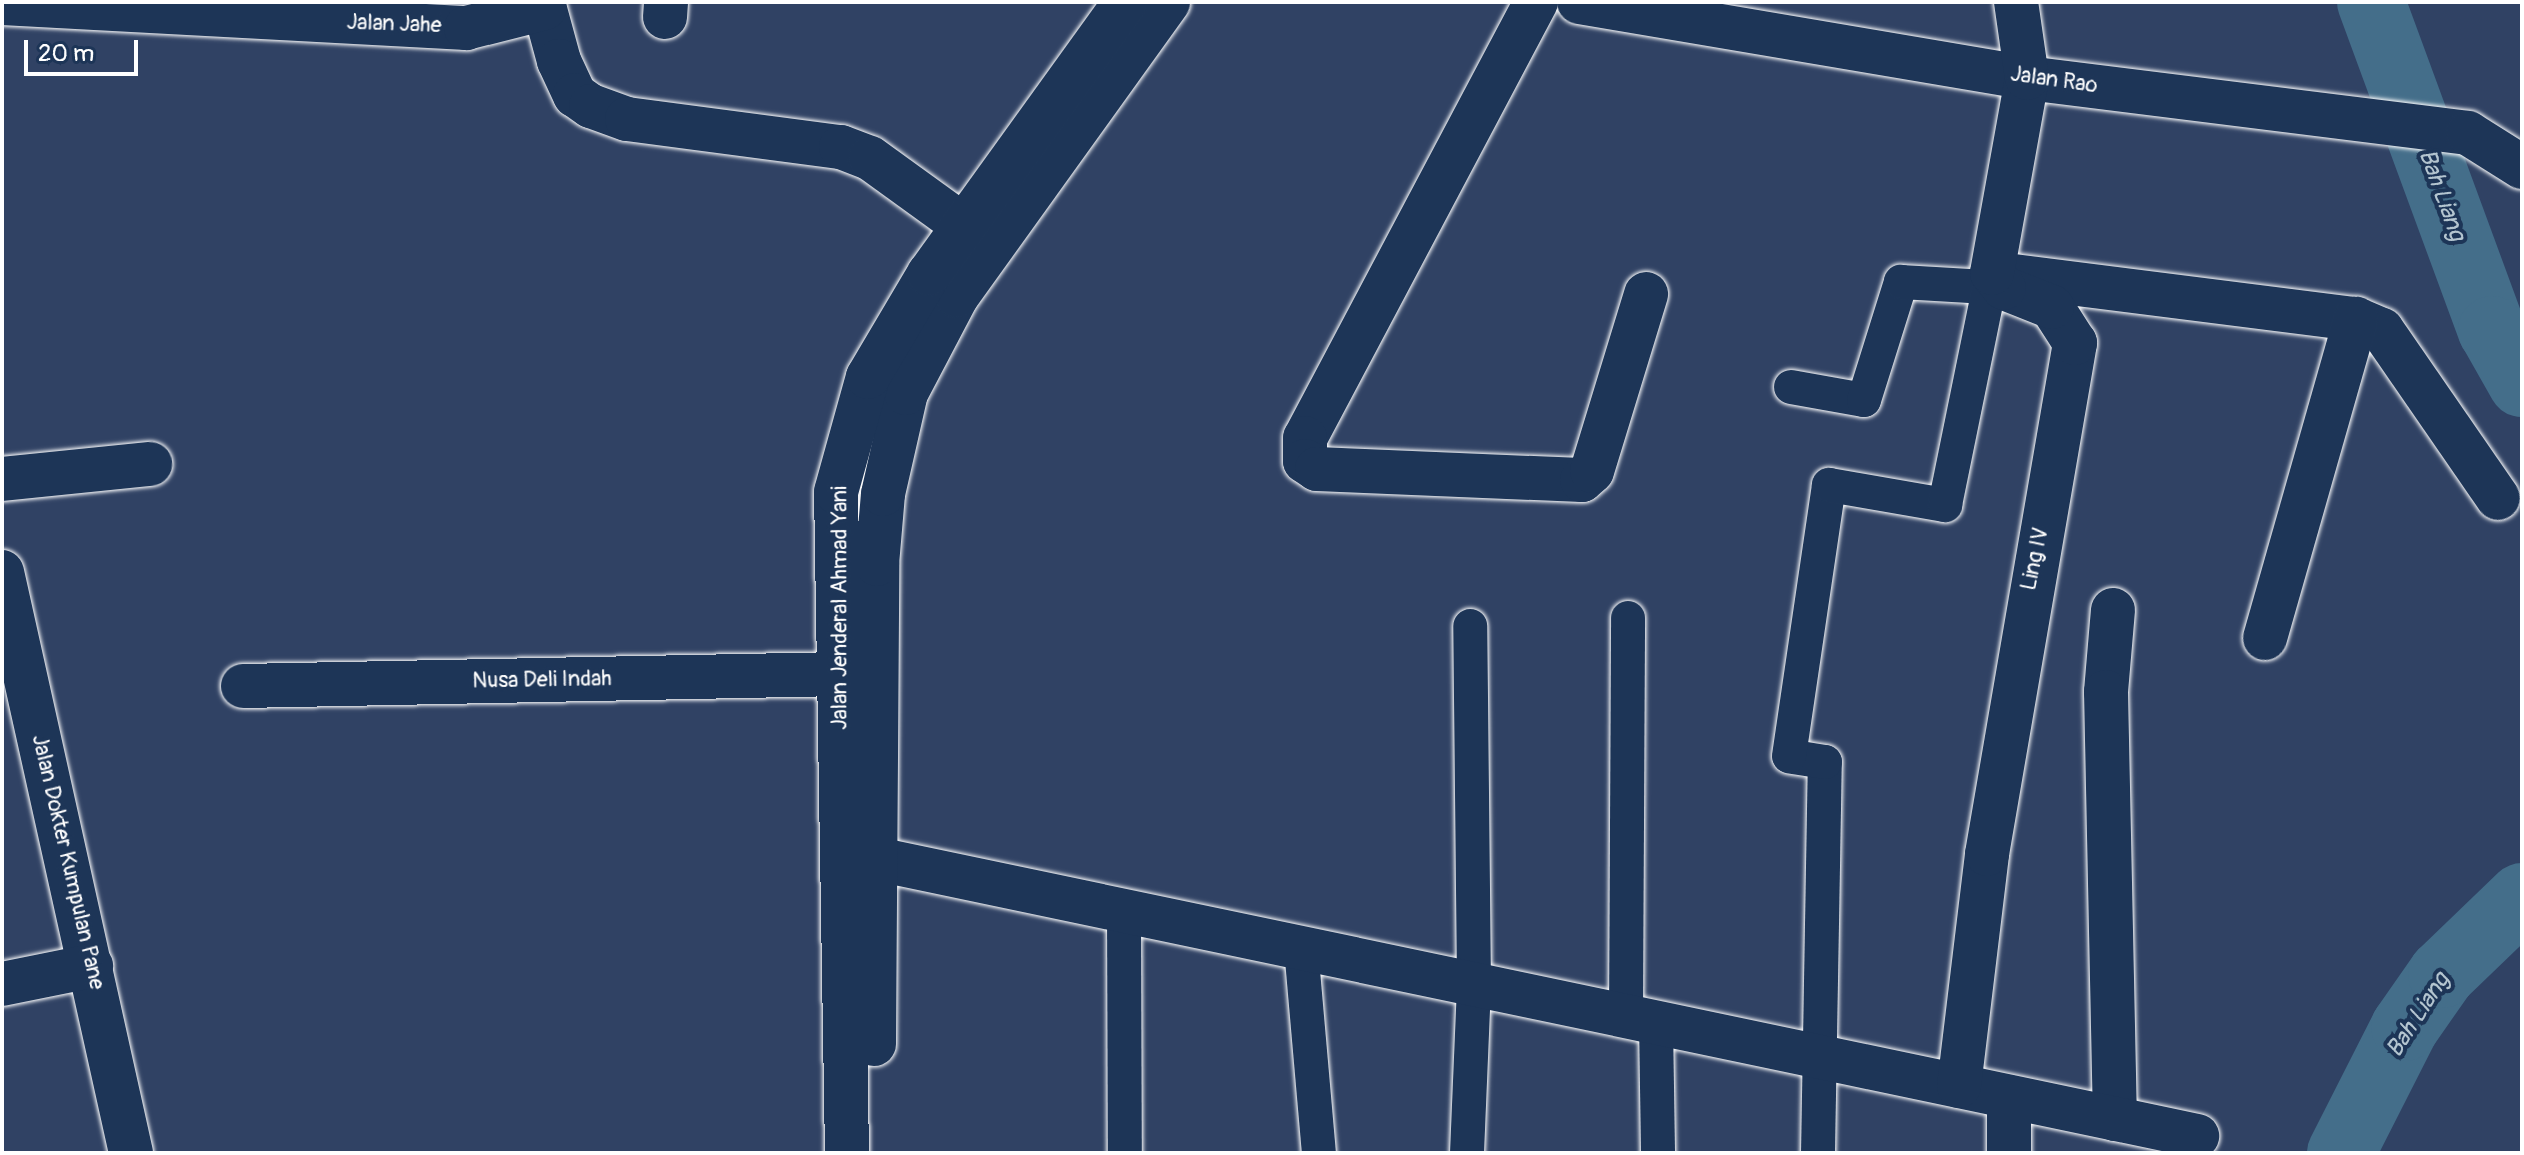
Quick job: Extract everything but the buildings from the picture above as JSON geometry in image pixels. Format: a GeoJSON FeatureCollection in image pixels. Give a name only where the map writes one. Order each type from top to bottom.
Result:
{"type":"FeatureCollection","features":[{"type":"Feature","properties":{"kind":"street","name":"Jalan Jenderal Ahmad Yani"},"geometry":{"type":"LineString","coordinates":[[874,1153],[840,674],[836,492],[868,377],[964,226],[1125,2]]}},
{"type":"Feature","properties":{"kind":"street","name":"Jalan Jenderal Ahmad Yani"},"geometry":{"type":"LineString","coordinates":[[847,1153],[858,938],[877,859],[877,564],[883,494],[906,393],[957,296],[1168,2]]}},
{"type":"Feature","properties":{"kind":"street"},"geometry":{"type":"LineString","coordinates":[[1536,2],[1305,438],[1305,461],[1317,469],[1582,480],[1592,471],[1646,294]]}},
{"type":"Feature","properties":{"kind":"street","name":"Jalan Rao"},"geometry":{"type":"LineString","coordinates":[[1579,2],[2027,78],[2468,133],[2522,167]]}},
{"type":"Feature","properties":{"kind":"street"},"geometry":{"type":"LineString","coordinates":[[1818,1153],[1823,1058],[1825,762],[1789,756],[1829,485],[1945,505],[1995,283],[2027,78],[2016,2]]}},
{"type":"Feature","properties":{"kind":"street","name":"Jalan Jahe"},"geometry":{"type":"LineString","coordinates":[[2,3],[466,28],[544,5]]}},
{"type":"Feature","properties":{"kind":"street"},"geometry":{"type":"LineString","coordinates":[[544,5],[570,84],[591,106],[627,119],[841,147],[870,158],[964,226]]}},
{"type":"Feature","properties":{"kind":"street"},"geometry":{"type":"LineString","coordinates":[[1791,387],[1864,400],[1901,282],[1995,283],[2356,319],[2399,347],[2498,498]]}},
{"type":"Feature","properties":{"kind":"street","name":"Ling IV"},"geometry":{"type":"LineString","coordinates":[[1959,1086],[1992,823],[2075,343],[2052,307],[1995,283]]}},
{"type":"Feature","properties":{"kind":"street"},"geometry":{"type":"LineString","coordinates":[[2265,638],[2356,319]]}},
{"type":"Feature","properties":{"kind":"street"},"geometry":{"type":"LineString","coordinates":[[2,479],[150,464]]}},
{"type":"Feature","properties":{"kind":"street","name":"Jalan Dokter Kumpulan Pane"},"geometry":{"type":"LineString","coordinates":[[2,572],[12,666],[91,966],[131,1153]]}},
{"type":"Feature","properties":{"kind":"street"},"geometry":{"type":"LineString","coordinates":[[2113,610],[2106,692],[2115,1119]]}},
{"type":"Feature","properties":{"kind":"street"},"geometry":{"type":"LineString","coordinates":[[1628,618],[1641,1020],[1658,1153]]}},
{"type":"Feature","properties":{"kind":"street"},"geometry":{"type":"LineString","coordinates":[[1467,1153],[1474,984],[1470,626]]}},
{"type":"Feature","properties":{"kind":"street","name":"Nusa Deli Indah"},"geometry":{"type":"LineString","coordinates":[[243,686],[840,674]]}},
{"type":"Feature","properties":{"kind":"street"},"geometry":{"type":"LineString","coordinates":[[877,859],[2197,1136]]}},
{"type":"Feature","properties":{"kind":"street"},"geometry":{"type":"LineString","coordinates":[[1124,911],[1125,1153]]}},
{"type":"Feature","properties":{"kind":"street"},"geometry":{"type":"LineString","coordinates":[[1301,948],[1319,1153]]}},
{"type":"Feature","properties":{"kind":"street"},"geometry":{"type":"LineString","coordinates":[[2,984],[91,966]]}},
{"type":"Feature","properties":{"kind":"street"},"geometry":{"type":"LineString","coordinates":[[2009,1097],[2009,1153]]}},
{"type":"Feature","properties":{"kind":"waterway","name":"Bah Liang"},"geometry":{"type":"LineString","coordinates":[[2371,2],[2492,330],[2522,383]]}},
{"type":"Feature","properties":{"kind":"waterway","name":"Bah Liang"},"geometry":{"type":"LineString","coordinates":[[2341,1153],[2405,1027],[2442,974],[2522,897]]}}]}
